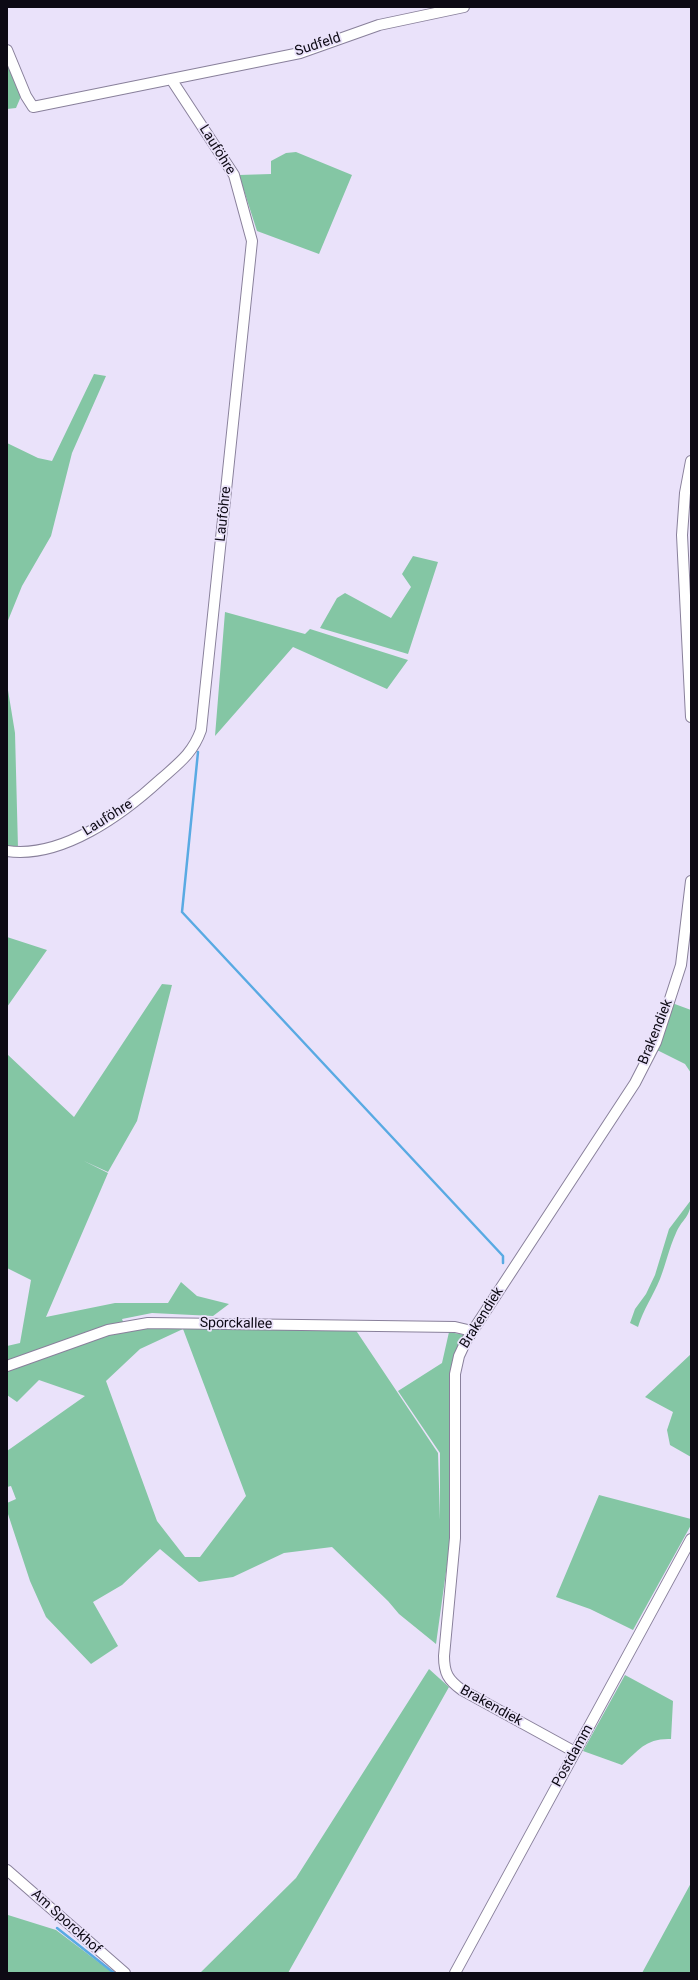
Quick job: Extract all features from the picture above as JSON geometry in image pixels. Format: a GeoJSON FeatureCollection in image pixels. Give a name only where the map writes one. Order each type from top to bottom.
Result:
{"type":"FeatureCollection","features":[{"type":"Feature","properties":{"kind":"street","name":"Sudfeld"},"geometry":{"type":"LineString","coordinates":[[7,50],[26,96],[33,107],[300,53],[379,25],[464,7]]}},
{"type":"Feature","properties":{"kind":"street","name":"Lauföhre"},"geometry":{"type":"LineString","coordinates":[[7,851],[24,852],[58,845],[85,834],[108,821],[147,792],[181,761],[196,745],[201,730],[252,241],[234,175],[171,79]]}},
{"type":"Feature","properties":{"kind":"street"},"geometry":{"type":"LineString","coordinates":[[691,461],[682,535],[691,717]]}},
{"type":"Feature","properties":{"kind":"street","name":"Brakendiek"},"geometry":{"type":"LineString","coordinates":[[575,1752],[462,1690],[451,1683],[446,1676],[444,1666],[455,1538],[455,1374],[459,1356],[472,1331],[635,1083],[656,1042],[681,966],[691,881]]}},
{"type":"Feature","properties":{"kind":"street","name":"Sporckallee"},"geometry":{"type":"LineString","coordinates":[[7,1366],[108,1330],[148,1323],[455,1327],[472,1331]]}},
{"type":"Feature","properties":{"kind":"street","name":"Postdamm"},"geometry":{"type":"LineString","coordinates":[[455,1973],[691,1539]]}},
{"type":"Feature","properties":{"kind":"street","name":"Am Sporckhof"},"geometry":{"type":"LineString","coordinates":[[7,1870],[125,1973]]}},
{"type":"Feature","properties":{"kind":"green space"},"geometry":{"type":"Polygon","coordinates":[[[7,56],[22,94],[16,108],[7,109],[7,56]]]}},
{"type":"Feature","properties":{"kind":"green space"},"geometry":{"type":"Polygon","coordinates":[[[296,152],[352,175],[319,254],[257,231],[239,175],[271,174],[271,161],[286,153],[296,152]]]}},
{"type":"Feature","properties":{"kind":"green space"},"geometry":{"type":"Polygon","coordinates":[[[94,374],[106,376],[72,453],[51,536],[22,586],[7,623],[7,443],[38,458],[52,461],[94,374]]]}},
{"type":"Feature","properties":{"kind":"green space"},"geometry":{"type":"Polygon","coordinates":[[[413,556],[438,562],[408,654],[320,628],[337,598],[345,593],[391,618],[411,587],[402,574],[413,556]]]}},
{"type":"Feature","properties":{"kind":"green space"},"geometry":{"type":"Polygon","coordinates":[[[225,612],[305,634],[310,629],[408,660],[387,689],[293,647],[215,736],[225,612]]]}},
{"type":"Feature","properties":{"kind":"green space"},"geometry":{"type":"Polygon","coordinates":[[[7,684],[15,733],[18,848],[7,847],[7,684]]]}},
{"type":"Feature","properties":{"kind":"green space"},"geometry":{"type":"Polygon","coordinates":[[[7,937],[47,950],[7,1007],[7,937]]]}},
{"type":"Feature","properties":{"kind":"green space"},"geometry":{"type":"Polygon","coordinates":[[[162,984],[172,985],[137,1121],[108,1172],[84,1161],[108,1173],[46,1317],[115,1303],[168,1303],[181,1282],[197,1296],[229,1304],[213,1316],[152,1313],[122,1319],[126,1329],[174,1325],[183,1328],[355,1329],[438,1453],[440,1520],[440,1453],[398,1391],[442,1363],[449,1332],[465,1335],[454,1355],[450,1372],[450,1543],[436,1644],[399,1614],[388,1601],[332,1547],[284,1553],[233,1577],[199,1582],[160,1549],[122,1585],[93,1602],[118,1646],[91,1664],[46,1617],[30,1581],[7,1511],[7,1503],[16,1499],[11,1486],[7,1487],[7,1451],[85,1396],[39,1380],[17,1402],[7,1395],[7,1346],[20,1343],[31,1280],[7,1268],[7,1054],[74,1117],[162,984]],[[183,1329],[140,1349],[106,1381],[157,1521],[185,1557],[200,1557],[246,1496],[183,1329]]]}},
{"type":"Feature","properties":{"kind":"green space"},"geometry":{"type":"Polygon","coordinates":[[[672,1003],[691,1010],[691,1073],[685,1064],[659,1051],[655,1051],[672,1003]]]}},
{"type":"Feature","properties":{"kind":"green space"},"geometry":{"type":"Polygon","coordinates":[[[691,1200],[690,1210],[678,1228],[671,1244],[660,1279],[638,1327],[630,1323],[635,1309],[646,1294],[655,1275],[669,1229],[691,1200]]]}},
{"type":"Feature","properties":{"kind":"green space"},"geometry":{"type":"Polygon","coordinates":[[[691,1354],[691,1457],[670,1445],[667,1430],[673,1412],[645,1397],[691,1354]]]}},
{"type":"Feature","properties":{"kind":"green space"},"geometry":{"type":"Polygon","coordinates":[[[599,1495],[691,1519],[691,1525],[633,1630],[590,1609],[556,1597],[599,1495]]]}},
{"type":"Feature","properties":{"kind":"green space"},"geometry":{"type":"Polygon","coordinates":[[[429,1669],[449,1687],[288,1973],[200,1973],[296,1878],[429,1669]]]}},
{"type":"Feature","properties":{"kind":"green space"},"geometry":{"type":"Polygon","coordinates":[[[625,1675],[673,1701],[671,1739],[662,1739],[649,1743],[638,1750],[622,1765],[583,1751],[625,1675]]]}},
{"type":"Feature","properties":{"kind":"green space"},"geometry":{"type":"Polygon","coordinates":[[[691,1883],[691,1973],[642,1973],[691,1883]]]}},
{"type":"Feature","properties":{"kind":"green space"},"geometry":{"type":"Polygon","coordinates":[[[8,1915],[56,1930],[113,1973],[7,1973],[8,1915]]]}},
{"type":"Feature","properties":{"kind":"waterway"},"geometry":{"type":"LineString","coordinates":[[198,752],[182,912],[503,1256],[503,1263]]}},
{"type":"Feature","properties":{"kind":"waterway"},"geometry":{"type":"LineString","coordinates":[[57,1928],[114,1973]]}}]}
